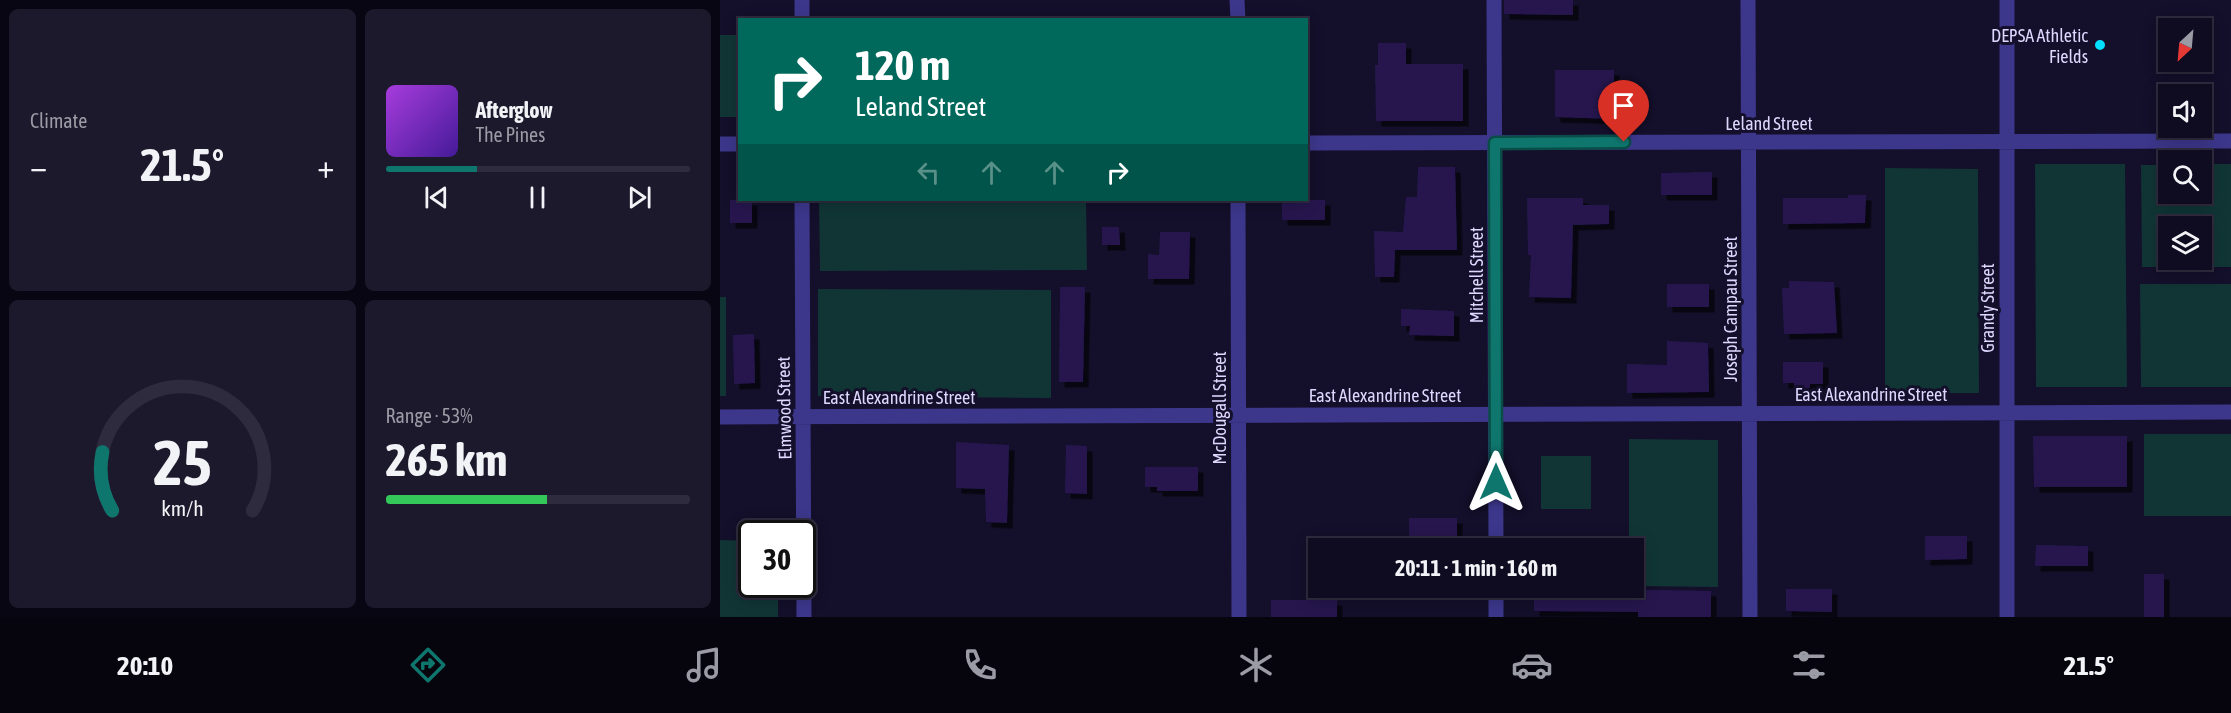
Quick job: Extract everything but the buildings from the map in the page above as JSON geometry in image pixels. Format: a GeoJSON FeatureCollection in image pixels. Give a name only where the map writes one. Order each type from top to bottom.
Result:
{"type":"FeatureCollection","features":[{"type":"Feature","properties":{"kind":"street"},"geometry":{"type":"LineString","coordinates":[[802,0],[802,18]]}},
{"type":"Feature","properties":{"kind":"street"},"geometry":{"type":"LineString","coordinates":[[1238,0],[1238,18]]}},
{"type":"Feature","properties":{"kind":"street","name":"Mitchell Street"},"geometry":{"type":"LineString","coordinates":[[1494,0],[1496,538]]}},
{"type":"Feature","properties":{"kind":"street","name":"Joseph Campau Street"},"geometry":{"type":"LineString","coordinates":[[1748,0],[1750,617]]}},
{"type":"Feature","properties":{"kind":"street","name":"Grandy Street"},"geometry":{"type":"LineString","coordinates":[[2007,0],[2007,617]]}},
{"type":"Feature","properties":{"kind":"street","name":"Leland Street"},"geometry":{"type":"LineString","coordinates":[[1308,143],[2231,141]]}},
{"type":"Feature","properties":{"kind":"street"},"geometry":{"type":"LineString","coordinates":[[720,144],[738,144]]}},
{"type":"Feature","properties":{"kind":"street","name":"Elmwood Street"},"geometry":{"type":"LineString","coordinates":[[802,201],[804,617]]}},
{"type":"Feature","properties":{"kind":"street","name":"McDougall Street"},"geometry":{"type":"LineString","coordinates":[[1238,201],[1239,617]]}},
{"type":"Feature","properties":{"kind":"street","name":"East Alexandrine Street"},"geometry":{"type":"LineString","coordinates":[[720,417],[2231,412]]}},
{"type":"Feature","properties":{"kind":"street"},"geometry":{"type":"LineString","coordinates":[[1496,598],[1496,617]]}},
{"type":"Feature","properties":{"kind":"green space"},"geometry":{"type":"Polygon","coordinates":[[[720,35],[738,35],[738,117],[720,117],[720,35]]]}},
{"type":"Feature","properties":{"kind":"green space"},"geometry":{"type":"Polygon","coordinates":[[[2035,164],[2125,164],[2127,387],[2036,387],[2035,164]]]}},
{"type":"Feature","properties":{"kind":"green space"},"geometry":{"type":"Polygon","coordinates":[[[2212,164],[2231,164],[2231,267],[2212,267],[2212,216],[2158,216],[2158,267],[2142,267],[2141,165],[2158,165],[2158,204],[2212,204],[2212,164]]]}},
{"type":"Feature","properties":{"kind":"green space"},"geometry":{"type":"Polygon","coordinates":[[[1885,168],[1978,169],[1979,393],[1885,393],[1885,168]]]}},
{"type":"Feature","properties":{"kind":"green space"},"geometry":{"type":"Polygon","coordinates":[[[819,201],[1086,201],[1087,270],[820,271],[819,201]]]}},
{"type":"Feature","properties":{"kind":"green space"},"geometry":{"type":"Polygon","coordinates":[[[2140,284],[2231,284],[2231,387],[2141,387],[2140,284]]]}},
{"type":"Feature","properties":{"kind":"green space"},"geometry":{"type":"Polygon","coordinates":[[[818,289],[1051,290],[1051,398],[818,396],[818,289]]]}},
{"type":"Feature","properties":{"kind":"green space"},"geometry":{"type":"Polygon","coordinates":[[[720,297],[726,297],[726,396],[720,396],[720,297]]]}},
{"type":"Feature","properties":{"kind":"green space"},"geometry":{"type":"Polygon","coordinates":[[[2144,434],[2231,434],[2231,516],[2144,516],[2144,434]]]}},
{"type":"Feature","properties":{"kind":"green space"},"geometry":{"type":"Polygon","coordinates":[[[1629,439],[1718,440],[1718,587],[1644,586],[1644,538],[1629,538],[1629,439]]]}},
{"type":"Feature","properties":{"kind":"green space"},"geometry":{"type":"Polygon","coordinates":[[[1541,456],[1591,456],[1591,509],[1541,509],[1541,456]]]}},
{"type":"Feature","properties":{"kind":"green space"},"geometry":{"type":"Polygon","coordinates":[[[720,540],[738,541],[738,598],[778,598],[778,617],[720,617],[720,540]]]}},
{"type":"Feature","properties":{"kind":"place","name":"DEPSA Athletic Fields"},"geometry":{"type":"Point","coordinates":[2100,45]}},
{"type":"Feature","properties":{"kind":"route"},"geometry":{"type":"LineString","coordinates":[[1496,482],[1495,143],[1624,142]]}}]}
